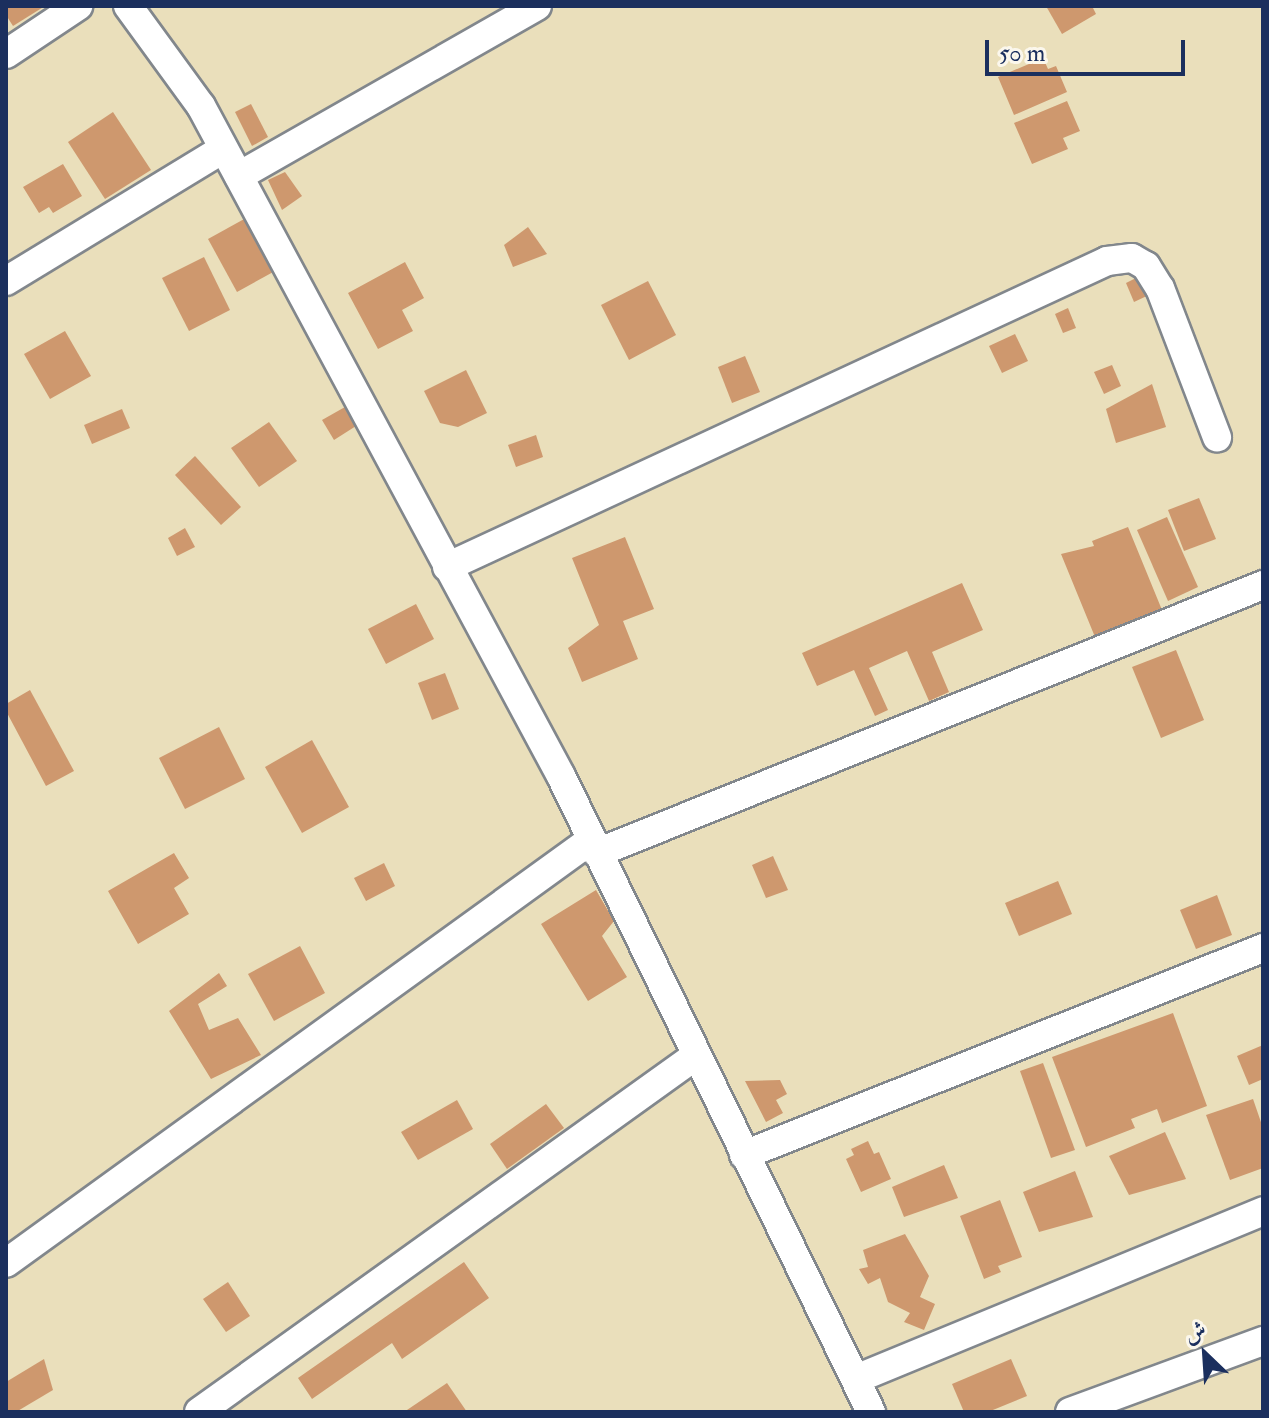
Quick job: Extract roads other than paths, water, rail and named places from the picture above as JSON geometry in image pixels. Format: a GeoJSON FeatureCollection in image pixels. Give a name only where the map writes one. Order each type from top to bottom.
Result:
{"type":"FeatureCollection","features":[{"type":"Feature","properties":{"kind":"street"},"geometry":{"type":"LineString","coordinates":[[6,54],[78,6]]}},
{"type":"Feature","properties":{"kind":"street"},"geometry":{"type":"LineString","coordinates":[[128,6],[201,106],[447,567],[594,846],[694,1057],[871,1412]]}},
{"type":"Feature","properties":{"kind":"street"},"geometry":{"type":"LineString","coordinates":[[239,176],[537,6]]}},
{"type":"Feature","properties":{"kind":"street"},"geometry":{"type":"LineString","coordinates":[[6,281],[223,149]]}},
{"type":"Feature","properties":{"kind":"street"},"geometry":{"type":"LineString","coordinates":[[447,567],[1107,261],[1132,258],[1146,266],[1160,288],[1217,437]]}},
{"type":"Feature","properties":{"kind":"street"},"geometry":{"type":"LineString","coordinates":[[6,1263],[594,846],[1263,585]]}},
{"type":"Feature","properties":{"kind":"street"},"geometry":{"type":"LineString","coordinates":[[744,1155],[1263,948]]}},
{"type":"Feature","properties":{"kind":"street"},"geometry":{"type":"LineString","coordinates":[[199,1412],[694,1057]]}},
{"type":"Feature","properties":{"kind":"street"},"geometry":{"type":"LineString","coordinates":[[856,1379],[1263,1211]]}},
{"type":"Feature","properties":{"kind":"street"},"geometry":{"type":"LineString","coordinates":[[1070,1412],[1263,1341]]}}]}
